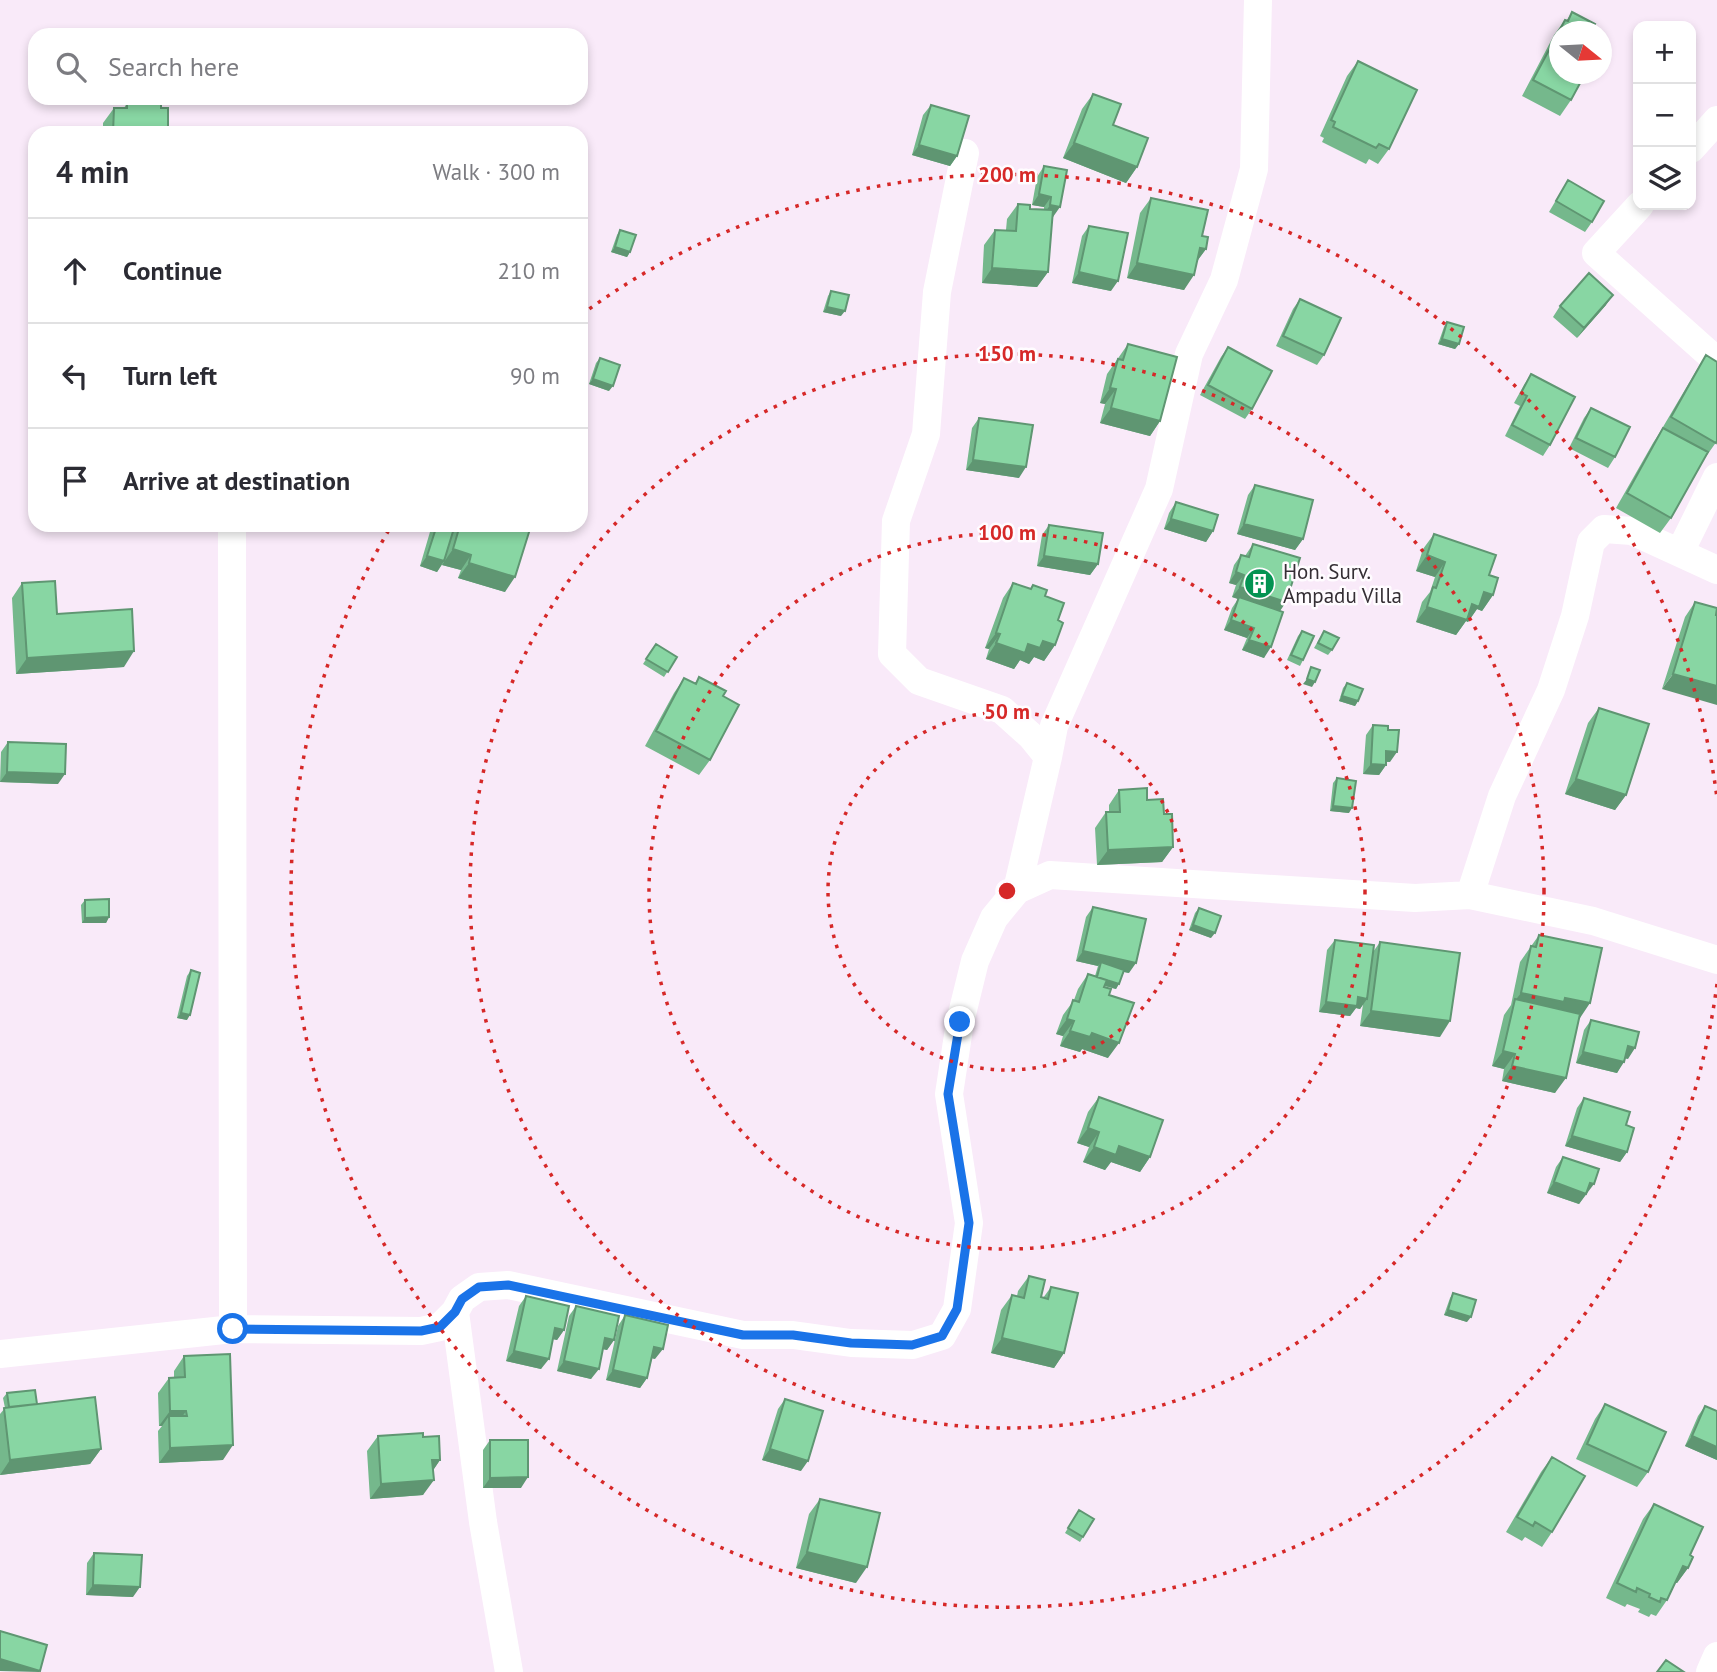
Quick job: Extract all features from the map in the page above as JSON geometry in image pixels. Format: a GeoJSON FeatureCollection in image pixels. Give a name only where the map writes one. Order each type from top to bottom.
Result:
{"type":"FeatureCollection","features":[{"type":"Feature","properties":{"kind":"street"},"geometry":{"type":"LineString","coordinates":[[0,1354],[233,1329],[421,1331],[440,1327],[455,1312],[462,1299],[479,1287],[508,1285],[743,1335],[793,1335],[851,1343],[912,1345],[942,1336],[957,1309],[969,1223],[948,1094],[960,1022],[975,961],[994,919],[1017,890],[1054,726],[1159,489],[1189,354],[1224,280],[1254,169],[1258,0]]}},
{"type":"Feature","properties":{"kind":"street"},"geometry":{"type":"LineString","coordinates":[[1693,147],[1717,120]]}},
{"type":"Feature","properties":{"kind":"street"},"geometry":{"type":"LineString","coordinates":[[965,153],[937,292],[926,434],[896,522],[892,654],[919,681],[1002,710],[1031,736],[1048,757]]}},
{"type":"Feature","properties":{"kind":"street"},"geometry":{"type":"LineString","coordinates":[[1635,210],[1595,253],[1717,361]]}},
{"type":"Feature","properties":{"kind":"street"},"geometry":{"type":"LineString","coordinates":[[1681,552],[1717,477]]}},
{"type":"Feature","properties":{"kind":"street"},"geometry":{"type":"LineString","coordinates":[[1469,895],[1502,796],[1551,690],[1574,616],[1591,542],[1604,529],[1632,531],[1717,570]]}},
{"type":"Feature","properties":{"kind":"street"},"geometry":{"type":"LineString","coordinates":[[233,532],[233,1329]]}},
{"type":"Feature","properties":{"kind":"street"},"geometry":{"type":"LineString","coordinates":[[1017,890],[1050,875],[1416,898],[1469,895],[1593,921],[1717,960]]}},
{"type":"Feature","properties":{"kind":"street"},"geometry":{"type":"LineString","coordinates":[[455,1312],[483,1522],[509,1672]]}},
{"type":"Feature","properties":{"kind":"street"},"geometry":{"type":"LineString","coordinates":[[1710,1672],[1717,1656]]}},
{"type":"Feature","properties":{"kind":"building"},"geometry":{"type":"Polygon","coordinates":[[[1572,12],[1589,21],[1568,21],[1572,12]]]}},
{"type":"Feature","properties":{"kind":"building"},"geometry":{"type":"Polygon","coordinates":[[[1549,50],[1549,84],[1580,84],[1571,100],[1533,80],[1549,50]]]}},
{"type":"Feature","properties":{"kind":"building"},"geometry":{"type":"Polygon","coordinates":[[[1358,61],[1417,90],[1389,149],[1379,144],[1376,148],[1333,127],[1335,122],[1331,120],[1358,61]]]}},
{"type":"Feature","properties":{"kind":"building"},"geometry":{"type":"Polygon","coordinates":[[[1093,94],[1121,104],[1113,125],[1148,138],[1137,167],[1074,143],[1093,94]]]}},
{"type":"Feature","properties":{"kind":"building"},"geometry":{"type":"Polygon","coordinates":[[[127,105],[161,105],[161,108],[168,108],[168,126],[113,126],[114,108],[127,108],[127,105]]]}},
{"type":"Feature","properties":{"kind":"building"},"geometry":{"type":"Polygon","coordinates":[[[931,105],[969,116],[957,156],[919,145],[931,105]]]}},
{"type":"Feature","properties":{"kind":"building"},"geometry":{"type":"Polygon","coordinates":[[[1044,166],[1067,170],[1060,207],[1050,205],[1051,197],[1039,194],[1044,166]]]}},
{"type":"Feature","properties":{"kind":"building"},"geometry":{"type":"Polygon","coordinates":[[[1568,180],[1604,201],[1592,222],[1556,201],[1568,180]]]}},
{"type":"Feature","properties":{"kind":"building"},"geometry":{"type":"Polygon","coordinates":[[[1151,198],[1208,210],[1202,236],[1208,237],[1206,249],[1200,248],[1194,275],[1137,263],[1151,198]]]}},
{"type":"Feature","properties":{"kind":"building"},"geometry":{"type":"Polygon","coordinates":[[[1018,204],[1030,205],[1030,209],[1053,210],[1048,272],[992,268],[995,230],[1016,231],[1018,204]]]}},
{"type":"Feature","properties":{"kind":"building"},"geometry":{"type":"Polygon","coordinates":[[[1089,226],[1128,233],[1118,281],[1079,272],[1089,226]]]}},
{"type":"Feature","properties":{"kind":"building"},"geometry":{"type":"Polygon","coordinates":[[[620,230],[636,235],[630,252],[615,247],[620,230]]]}},
{"type":"Feature","properties":{"kind":"building"},"geometry":{"type":"Polygon","coordinates":[[[1589,273],[1613,295],[1584,328],[1560,306],[1589,273]]]}},
{"type":"Feature","properties":{"kind":"building"},"geometry":{"type":"Polygon","coordinates":[[[831,291],[849,295],[845,311],[827,307],[831,291]]]}},
{"type":"Feature","properties":{"kind":"building"},"geometry":{"type":"Polygon","coordinates":[[[1300,299],[1341,318],[1324,355],[1283,336],[1300,299]]]}},
{"type":"Feature","properties":{"kind":"building"},"geometry":{"type":"Polygon","coordinates":[[[1447,322],[1464,327],[1459,344],[1442,339],[1447,322]]]}},
{"type":"Feature","properties":{"kind":"building"},"geometry":{"type":"Polygon","coordinates":[[[1128,344],[1177,357],[1160,421],[1111,408],[1116,389],[1110,388],[1118,359],[1123,360],[1128,344]]]}},
{"type":"Feature","properties":{"kind":"building"},"geometry":{"type":"Polygon","coordinates":[[[1228,347],[1272,371],[1252,409],[1208,385],[1228,347]]]}},
{"type":"Feature","properties":{"kind":"building"},"geometry":{"type":"Polygon","coordinates":[[[1706,355],[1717,362],[1716,443],[1671,417],[1706,355]]]}},
{"type":"Feature","properties":{"kind":"building"},"geometry":{"type":"Polygon","coordinates":[[[600,358],[620,365],[613,386],[593,379],[600,358]]]}},
{"type":"Feature","properties":{"kind":"building"},"geometry":{"type":"Polygon","coordinates":[[[1531,374],[1575,397],[1550,445],[1512,425],[1527,396],[1521,393],[1531,374]]]}},
{"type":"Feature","properties":{"kind":"building"},"geometry":{"type":"Polygon","coordinates":[[[1591,408],[1630,427],[1615,457],[1576,438],[1591,408]]]}},
{"type":"Feature","properties":{"kind":"building"},"geometry":{"type":"Polygon","coordinates":[[[979,418],[1033,425],[1026,467],[973,460],[979,418]]]}},
{"type":"Feature","properties":{"kind":"building"},"geometry":{"type":"Polygon","coordinates":[[[1663,428],[1708,452],[1671,518],[1627,493],[1663,428]]]}},
{"type":"Feature","properties":{"kind":"building"},"geometry":{"type":"Polygon","coordinates":[[[1255,485],[1313,500],[1303,539],[1244,524],[1255,485]]]}},
{"type":"Feature","properties":{"kind":"building"},"geometry":{"type":"Polygon","coordinates":[[[1176,502],[1218,515],[1213,531],[1171,519],[1176,502]]]}},
{"type":"Feature","properties":{"kind":"building"},"geometry":{"type":"Polygon","coordinates":[[[1049,525],[1103,533],[1098,564],[1044,556],[1049,525]]]}},
{"type":"Feature","properties":{"kind":"building"},"geometry":{"type":"Polygon","coordinates":[[[435,532],[453,532],[444,561],[427,556],[435,532]]]}},
{"type":"Feature","properties":{"kind":"building"},"geometry":{"type":"Polygon","coordinates":[[[458,532],[529,532],[515,577],[469,563],[471,555],[453,549],[458,532]]]}},
{"type":"Feature","properties":{"kind":"building"},"geometry":{"type":"Polygon","coordinates":[[[1434,534],[1496,555],[1489,575],[1498,578],[1493,595],[1484,592],[1479,607],[1472,604],[1467,620],[1427,607],[1445,562],[1427,555],[1434,534]]]}},
{"type":"Feature","properties":{"kind":"building","name":"Hon. Surv. Ampadu Villa"},"geometry":{"type":"Polygon","coordinates":[[[1253,544],[1300,558],[1286,602],[1240,587],[1244,575],[1236,572],[1241,555],[1249,557],[1253,544]]]}},
{"type":"Feature","properties":{"kind":"building"},"geometry":{"type":"Polygon","coordinates":[[[55,581],[57,614],[132,609],[134,651],[27,658],[22,583],[55,581]]]}},
{"type":"Feature","properties":{"kind":"building"},"geometry":{"type":"Polygon","coordinates":[[[1013,583],[1031,589],[1033,585],[1047,590],[1045,596],[1064,603],[1058,620],[1063,623],[1055,645],[1043,641],[1040,648],[1028,644],[1025,653],[996,643],[1000,634],[996,633],[1013,583]]]}},
{"type":"Feature","properties":{"kind":"building"},"geometry":{"type":"Polygon","coordinates":[[[1239,597],[1283,612],[1271,647],[1249,640],[1254,628],[1231,620],[1239,597]]]}},
{"type":"Feature","properties":{"kind":"building"},"geometry":{"type":"Polygon","coordinates":[[[1695,602],[1717,608],[1717,686],[1673,674],[1695,602]]]}},
{"type":"Feature","properties":{"kind":"building"},"geometry":{"type":"Polygon","coordinates":[[[1302,631],[1314,636],[1303,660],[1291,655],[1302,631]]]}},
{"type":"Feature","properties":{"kind":"building"},"geometry":{"type":"Polygon","coordinates":[[[1324,631],[1339,638],[1332,650],[1318,643],[1324,631]]]}},
{"type":"Feature","properties":{"kind":"building"},"geometry":{"type":"Polygon","coordinates":[[[656,644],[677,657],[668,672],[646,659],[656,644]]]}},
{"type":"Feature","properties":{"kind":"building"},"geometry":{"type":"Polygon","coordinates":[[[1311,667],[1320,670],[1315,682],[1307,679],[1311,667]]]}},
{"type":"Feature","properties":{"kind":"building"},"geometry":{"type":"Polygon","coordinates":[[[699,677],[726,691],[723,696],[739,705],[710,760],[656,731],[684,678],[696,684],[699,677]]]}},
{"type":"Feature","properties":{"kind":"building"},"geometry":{"type":"Polygon","coordinates":[[[1347,683],[1363,689],[1358,701],[1342,696],[1347,683]]]}},
{"type":"Feature","properties":{"kind":"building"},"geometry":{"type":"Polygon","coordinates":[[[1599,708],[1649,724],[1626,795],[1576,779],[1599,708]]]}},
{"type":"Feature","properties":{"kind":"building"},"geometry":{"type":"Polygon","coordinates":[[[1373,725],[1399,730],[1397,752],[1386,751],[1386,765],[1371,764],[1373,725]]]}},
{"type":"Feature","properties":{"kind":"building"},"geometry":{"type":"Polygon","coordinates":[[[8,742],[66,744],[65,774],[7,772],[8,742]]]}},
{"type":"Feature","properties":{"kind":"building"},"geometry":{"type":"Polygon","coordinates":[[[1337,778],[1356,781],[1352,808],[1333,806],[1337,778]]]}},
{"type":"Feature","properties":{"kind":"building"},"geometry":{"type":"Polygon","coordinates":[[[1147,788],[1147,800],[1163,799],[1164,814],[1172,814],[1173,847],[1108,850],[1106,812],[1120,812],[1119,790],[1147,788]]]}},
{"type":"Feature","properties":{"kind":"building"},"geometry":{"type":"Polygon","coordinates":[[[109,899],[109,917],[85,918],[85,900],[109,899]]]}},
{"type":"Feature","properties":{"kind":"building"},"geometry":{"type":"Polygon","coordinates":[[[1093,907],[1146,919],[1136,963],[1083,951],[1093,907]]]}},
{"type":"Feature","properties":{"kind":"building"},"geometry":{"type":"Polygon","coordinates":[[[1199,908],[1221,916],[1215,933],[1193,925],[1199,908]]]}},
{"type":"Feature","properties":{"kind":"building"},"geometry":{"type":"Polygon","coordinates":[[[1539,935],[1602,948],[1590,1003],[1565,998],[1564,1002],[1521,993],[1531,946],[1536,947],[1539,935]]]}},
{"type":"Feature","properties":{"kind":"building"},"geometry":{"type":"Polygon","coordinates":[[[1335,940],[1374,945],[1367,999],[1358,997],[1357,1006],[1326,1002],[1335,940]]]}},
{"type":"Feature","properties":{"kind":"building"},"geometry":{"type":"Polygon","coordinates":[[[1380,942],[1460,953],[1450,1021],[1371,1011],[1380,942]]]}},
{"type":"Feature","properties":{"kind":"building"},"geometry":{"type":"Polygon","coordinates":[[[1101,962],[1124,970],[1119,984],[1097,977],[1101,962]]]}},
{"type":"Feature","properties":{"kind":"building"},"geometry":{"type":"Polygon","coordinates":[[[191,970],[200,973],[190,1015],[181,1013],[191,970]]]}},
{"type":"Feature","properties":{"kind":"building"},"geometry":{"type":"Polygon","coordinates":[[[1088,974],[1107,980],[1104,987],[1111,989],[1109,995],[1134,1003],[1119,1043],[1092,1033],[1090,1037],[1070,1031],[1074,1021],[1067,1019],[1073,1000],[1079,1002],[1088,974]]]}},
{"type":"Feature","properties":{"kind":"building"},"geometry":{"type":"Polygon","coordinates":[[[1515,999],[1580,1014],[1566,1078],[1512,1066],[1515,1054],[1503,1051],[1515,999]]]}},
{"type":"Feature","properties":{"kind":"building"},"geometry":{"type":"Polygon","coordinates":[[[1591,1020],[1639,1032],[1635,1048],[1628,1046],[1624,1062],[1583,1052],[1591,1020]]]}},
{"type":"Feature","properties":{"kind":"building"},"geometry":{"type":"Polygon","coordinates":[[[1099,1097],[1163,1120],[1150,1157],[1119,1146],[1116,1155],[1094,1147],[1099,1132],[1088,1128],[1099,1097]]]}},
{"type":"Feature","properties":{"kind":"building"},"geometry":{"type":"Polygon","coordinates":[[[1584,1098],[1630,1112],[1626,1125],[1634,1128],[1627,1152],[1572,1136],[1584,1098]]]}},
{"type":"Feature","properties":{"kind":"building"},"geometry":{"type":"Polygon","coordinates":[[[1563,1157],[1599,1169],[1594,1184],[1590,1183],[1586,1194],[1554,1182],[1563,1157]]]}},
{"type":"Feature","properties":{"kind":"building"},"geometry":{"type":"Polygon","coordinates":[[[1029,1276],[1045,1280],[1041,1297],[1048,1299],[1051,1287],[1078,1293],[1064,1353],[1002,1338],[1012,1295],[1024,1298],[1029,1276]]]}},
{"type":"Feature","properties":{"kind":"building"},"geometry":{"type":"Polygon","coordinates":[[[1453,1293],[1476,1300],[1471,1317],[1448,1310],[1453,1293]]]}},
{"type":"Feature","properties":{"kind":"building"},"geometry":{"type":"Polygon","coordinates":[[[526,1296],[569,1306],[564,1330],[555,1328],[549,1359],[514,1351],[526,1296]]]}},
{"type":"Feature","properties":{"kind":"building"},"geometry":{"type":"Polygon","coordinates":[[[576,1306],[619,1316],[614,1340],[605,1338],[599,1369],[564,1361],[576,1306]]]}},
{"type":"Feature","properties":{"kind":"building"},"geometry":{"type":"Polygon","coordinates":[[[625,1315],[668,1325],[663,1349],[654,1347],[647,1378],[613,1370],[625,1315]]]}},
{"type":"Feature","properties":{"kind":"building"},"geometry":{"type":"Polygon","coordinates":[[[230,1354],[233,1445],[170,1448],[169,1416],[187,1416],[186,1411],[170,1411],[169,1378],[185,1377],[184,1356],[230,1354]]]}},
{"type":"Feature","properties":{"kind":"building"},"geometry":{"type":"Polygon","coordinates":[[[35,1390],[37,1404],[9,1407],[7,1393],[35,1390]]]}},
{"type":"Feature","properties":{"kind":"building"},"geometry":{"type":"Polygon","coordinates":[[[95,1397],[101,1449],[10,1460],[4,1408],[95,1397]]]}},
{"type":"Feature","properties":{"kind":"building"},"geometry":{"type":"Polygon","coordinates":[[[785,1399],[823,1411],[808,1461],[770,1449],[785,1399]]]}},
{"type":"Feature","properties":{"kind":"building"},"geometry":{"type":"Polygon","coordinates":[[[1605,1404],[1666,1432],[1648,1472],[1587,1444],[1605,1404]]]}},
{"type":"Feature","properties":{"kind":"building"},"geometry":{"type":"Polygon","coordinates":[[[1705,1406],[1717,1411],[1717,1447],[1692,1436],[1705,1406]]]}},
{"type":"Feature","properties":{"kind":"building"},"geometry":{"type":"Polygon","coordinates":[[[423,1433],[423,1437],[439,1436],[440,1460],[432,1460],[434,1480],[381,1484],[378,1436],[423,1433]]]}},
{"type":"Feature","properties":{"kind":"building"},"geometry":{"type":"Polygon","coordinates":[[[490,1440],[528,1440],[528,1477],[490,1478],[490,1440]]]}},
{"type":"Feature","properties":{"kind":"building"},"geometry":{"type":"Polygon","coordinates":[[[1552,1457],[1585,1476],[1552,1532],[1535,1522],[1533,1526],[1517,1517],[1552,1457]]]}},
{"type":"Feature","properties":{"kind":"building"},"geometry":{"type":"Polygon","coordinates":[[[820,1499],[880,1513],[867,1567],[807,1552],[820,1499]]]}},
{"type":"Feature","properties":{"kind":"building"},"geometry":{"type":"Polygon","coordinates":[[[1654,1504],[1703,1527],[1690,1555],[1693,1557],[1688,1568],[1683,1566],[1667,1600],[1661,1598],[1660,1602],[1637,1588],[1636,1592],[1617,1583],[1654,1504]]]}},
{"type":"Feature","properties":{"kind":"building"},"geometry":{"type":"Polygon","coordinates":[[[1079,1510],[1094,1519],[1083,1537],[1068,1528],[1079,1510]]]}},
{"type":"Feature","properties":{"kind":"building"},"geometry":{"type":"Polygon","coordinates":[[[94,1553],[142,1555],[140,1587],[93,1585],[94,1553]]]}},
{"type":"Feature","properties":{"kind":"building"},"geometry":{"type":"Polygon","coordinates":[[[0,1631],[47,1645],[40,1671],[0,1659],[0,1631]]]}},
{"type":"Feature","properties":{"kind":"building"},"geometry":{"type":"Polygon","coordinates":[[[1666,1660],[1684,1672],[1657,1672],[1666,1660]]]}},
{"type":"Feature","properties":{"kind":"place","name":"Hon. Surv. Ampadu Villa"},"geometry":{"type":"Point","coordinates":[1260,584]}},
{"type":"Feature","properties":{"kind":"route"},"geometry":{"type":"LineString","coordinates":[[233,1329],[421,1331],[440,1327],[455,1312],[462,1299],[479,1287],[508,1285],[743,1335],[793,1335],[851,1343],[912,1345],[942,1336],[957,1309],[969,1223],[948,1094],[960,1022]]}}]}
